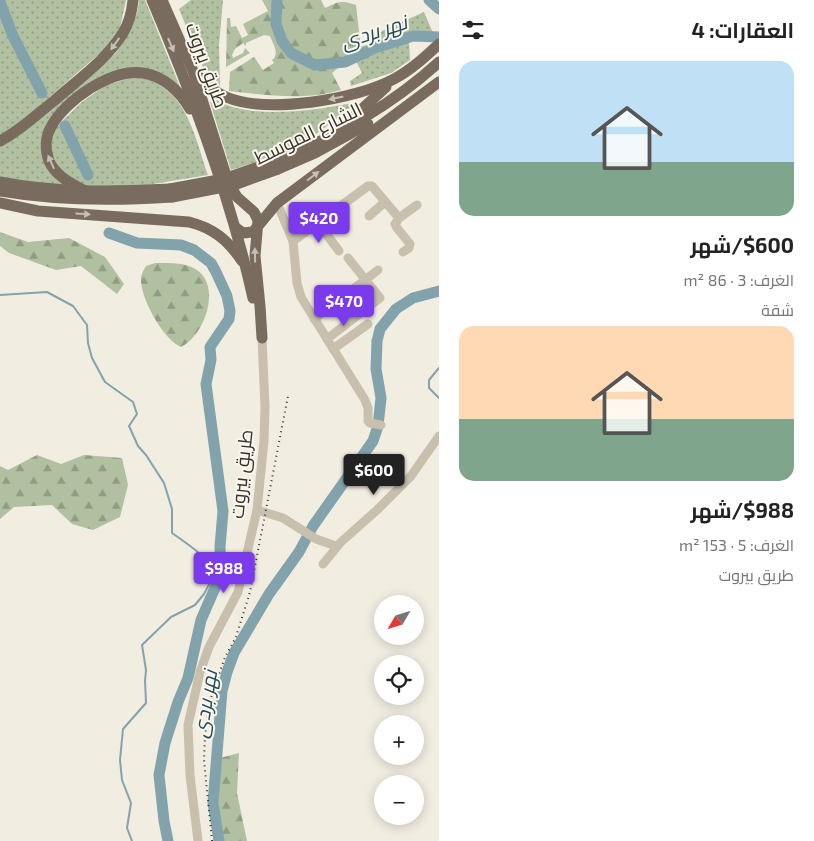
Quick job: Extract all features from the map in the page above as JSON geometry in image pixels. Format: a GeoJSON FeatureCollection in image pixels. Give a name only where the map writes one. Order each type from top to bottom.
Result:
{"type":"FeatureCollection","features":[{"type":"Feature","properties":{"kind":"main road"},"geometry":{"type":"LineString","coordinates":[[0,141],[21,128],[94,67],[124,31],[132,9],[133,0]]}},
{"type":"Feature","properties":{"kind":"main road","name":"طريق بيروت"},"geometry":{"type":"LineString","coordinates":[[152,0],[176,56],[236,228],[262,338]]}},
{"type":"Feature","properties":{"kind":"main road","name":"طريق بيروت"},"geometry":{"type":"LineString","coordinates":[[162,0],[193,71],[228,182],[237,197],[257,216],[255,256],[262,338]]}},
{"type":"Feature","properties":{"kind":"main road","name":"الشارع الموسط"},"geometry":{"type":"LineString","coordinates":[[193,71],[206,85],[224,96],[237,100],[267,104],[314,103],[363,92],[392,80],[413,67],[439,44]]}},
{"type":"Feature","properties":{"kind":"main road","name":"الشارع الموسط"},"geometry":{"type":"LineString","coordinates":[[0,191],[24,195],[104,201],[234,185],[277,165],[382,106],[439,62]]}},
{"type":"Feature","properties":{"kind":"main road","name":"الشارع الموسط"},"geometry":{"type":"LineString","coordinates":[[258,224],[277,203],[439,72]]}},
{"type":"Feature","properties":{"kind":"main road"},"geometry":{"type":"LineString","coordinates":[[87,192],[56,172],[50,162],[46,148],[50,128],[56,119],[73,102],[97,84],[114,76],[132,73],[142,73],[157,77],[178,92],[187,102],[203,130]]}},
{"type":"Feature","properties":{"kind":"main road"},"geometry":{"type":"LineString","coordinates":[[338,132],[392,80]]}},
{"type":"Feature","properties":{"kind":"main road","name":"الشارع الموسط"},"geometry":{"type":"LineString","coordinates":[[277,165],[330,145],[384,118],[439,82]]}},
{"type":"Feature","properties":{"kind":"main road","name":"الشارع الموسط"},"geometry":{"type":"LineString","coordinates":[[0,182],[50,190],[171,193]]}},
{"type":"Feature","properties":{"kind":"main road"},"geometry":{"type":"LineString","coordinates":[[0,203],[38,211],[175,220],[203,225],[224,238],[234,248],[246,268]]}},
{"type":"Feature","properties":{"kind":"main road"},"geometry":{"type":"LineString","coordinates":[[236,228],[244,233],[248,233],[253,232],[258,224]]}},
{"type":"Feature","properties":{"kind":"street"},"geometry":{"type":"LineString","coordinates":[[293,241],[368,186],[372,186],[399,218]]}},
{"type":"Feature","properties":{"kind":"street"},"geometry":{"type":"LineString","coordinates":[[369,216],[386,202]]}},
{"type":"Feature","properties":{"kind":"street"},"geometry":{"type":"LineString","coordinates":[[277,203],[293,241],[299,292],[365,400],[368,408],[369,422],[381,424]]}},
{"type":"Feature","properties":{"kind":"street"},"geometry":{"type":"LineString","coordinates":[[403,252],[409,248],[410,244],[395,226],[396,222],[417,205]]}},
{"type":"Feature","properties":{"kind":"street"},"geometry":{"type":"LineString","coordinates":[[318,223],[339,251]]}},
{"type":"Feature","properties":{"kind":"street"},"geometry":{"type":"LineString","coordinates":[[327,339],[380,298],[348,258]]}},
{"type":"Feature","properties":{"kind":"street"},"geometry":{"type":"LineString","coordinates":[[314,319],[378,270]]}},
{"type":"Feature","properties":{"kind":"street"},"geometry":{"type":"LineString","coordinates":[[333,349],[368,324]]}},
{"type":"Feature","properties":{"kind":"street","name":"طريق بيروت"},"geometry":{"type":"LineString","coordinates":[[198,841],[190,775],[188,725],[200,672],[209,647],[238,592],[257,510],[264,441],[265,407],[262,338]]}},
{"type":"Feature","properties":{"kind":"street"},"geometry":{"type":"LineString","coordinates":[[323,564],[336,546],[377,510],[411,476],[439,436]]}},
{"type":"Feature","properties":{"kind":"street"},"geometry":{"type":"LineString","coordinates":[[257,510],[283,518],[316,539],[336,546]]}},
{"type":"Feature","properties":{"kind":"green space"},"geometry":{"type":"Polygon","coordinates":[[[0,0],[126,0],[120,28],[108,46],[21,122],[0,136],[0,0]]]}},
{"type":"Feature","properties":{"kind":"green space"},"geometry":{"type":"Polygon","coordinates":[[[139,0],[145,0],[180,87],[161,75],[97,82],[44,140],[69,187],[0,177],[0,146],[40,118],[115,54],[132,27],[139,0]]]}},
{"type":"Feature","properties":{"kind":"green space"},"geometry":{"type":"Polygon","coordinates":[[[191,0],[223,0],[219,45],[220,86],[203,67],[179,9],[191,0]]]}},
{"type":"Feature","properties":{"kind":"green space"},"geometry":{"type":"Polygon","coordinates":[[[262,0],[321,0],[325,8],[341,2],[356,5],[360,40],[345,62],[332,73],[341,90],[299,96],[229,91],[230,72],[254,57],[263,70],[274,63],[272,60],[276,52],[274,46],[270,36],[264,35],[246,43],[246,46],[243,43],[235,49],[232,55],[233,58],[243,53],[245,48],[250,53],[226,67],[227,18],[230,18],[231,27],[236,26],[242,38],[248,35],[243,24],[268,11],[262,0]]]}},
{"type":"Feature","properties":{"kind":"green space"},"geometry":{"type":"Polygon","coordinates":[[[424,12],[433,33],[414,33],[350,55],[355,48],[375,43],[382,31],[424,12]]]}},
{"type":"Feature","properties":{"kind":"green space"},"geometry":{"type":"Polygon","coordinates":[[[409,41],[410,60],[391,73],[351,86],[350,81],[362,73],[356,61],[409,41]]]}},
{"type":"Feature","properties":{"kind":"green space"},"geometry":{"type":"Polygon","coordinates":[[[133,77],[151,81],[165,88],[176,99],[192,127],[208,175],[141,186],[91,188],[59,171],[50,150],[53,132],[57,126],[82,102],[106,85],[133,77]]]}},
{"type":"Feature","properties":{"kind":"green space"},"geometry":{"type":"Polygon","coordinates":[[[215,99],[229,106],[265,112],[324,108],[357,102],[318,133],[296,147],[231,170],[210,102],[215,99]]]}},
{"type":"Feature","properties":{"kind":"green space"},"geometry":{"type":"Polygon","coordinates":[[[0,232],[28,242],[69,238],[105,257],[124,284],[117,294],[81,266],[56,270],[9,253],[0,246],[0,232]]]}},
{"type":"Feature","properties":{"kind":"green space"},"geometry":{"type":"Polygon","coordinates":[[[155,263],[193,267],[204,278],[208,288],[209,299],[203,323],[197,333],[181,347],[174,343],[160,327],[144,295],[141,285],[142,274],[146,266],[155,263]]]}},
{"type":"Feature","properties":{"kind":"green space"},"geometry":{"type":"Polygon","coordinates":[[[37,455],[61,464],[84,455],[122,458],[128,485],[120,517],[93,530],[72,524],[52,505],[14,507],[0,519],[0,466],[8,470],[37,455]]]}},
{"type":"Feature","properties":{"kind":"green space"},"geometry":{"type":"Polygon","coordinates":[[[239,753],[237,793],[247,841],[223,841],[215,798],[220,758],[239,753]]]}},
{"type":"Feature","properties":{"kind":"waterway","name":"نهر بردى"},"geometry":{"type":"LineString","coordinates":[[277,0],[276,24],[282,41],[291,53],[315,65],[345,62],[375,48],[413,36],[439,37]]}},
{"type":"Feature","properties":{"kind":"waterway"},"geometry":{"type":"LineString","coordinates":[[429,0],[439,9]]}},
{"type":"Feature","properties":{"kind":"waterway"},"geometry":{"type":"LineString","coordinates":[[0,2],[13,36],[42,93]]}},
{"type":"Feature","properties":{"kind":"waterway"},"geometry":{"type":"LineString","coordinates":[[65,126],[88,175]]}},
{"type":"Feature","properties":{"kind":"waterway"},"geometry":{"type":"LineString","coordinates":[[109,233],[137,243],[181,245],[194,250],[211,263],[227,296],[230,311],[229,319],[210,347],[211,360],[206,384],[223,511],[220,547],[221,574],[201,620],[188,678],[165,743],[159,775],[168,841]]}},
{"type":"Feature","properties":{"kind":"waterway","name":"نهر بردى"},"geometry":{"type":"LineString","coordinates":[[219,841],[213,803],[222,691],[234,653],[269,594],[299,552],[313,526],[373,441],[378,426],[381,398],[376,369],[377,341],[380,329],[396,309],[413,298],[439,291]]}},
{"type":"Feature","properties":{"kind":"waterway"},"geometry":{"type":"LineString","coordinates":[[0,295],[47,292],[73,306],[87,325],[88,343],[92,358],[105,382],[133,402],[137,414],[129,426],[138,446],[164,483],[172,509],[172,533],[201,555],[215,573],[204,594],[195,605],[171,617],[142,645],[146,670],[146,703],[123,729],[120,760],[122,780],[131,803],[127,828],[132,841]]}},
{"type":"Feature","properties":{"kind":"waterway"},"geometry":{"type":"LineString","coordinates":[[439,368],[429,380],[429,388],[439,398]]}},
{"type":"Feature","properties":{"kind":"railway"},"geometry":{"type":"LineString","coordinates":[[212,841],[204,760],[205,735],[210,701],[225,657],[236,637],[250,592],[288,396]]}}]}
